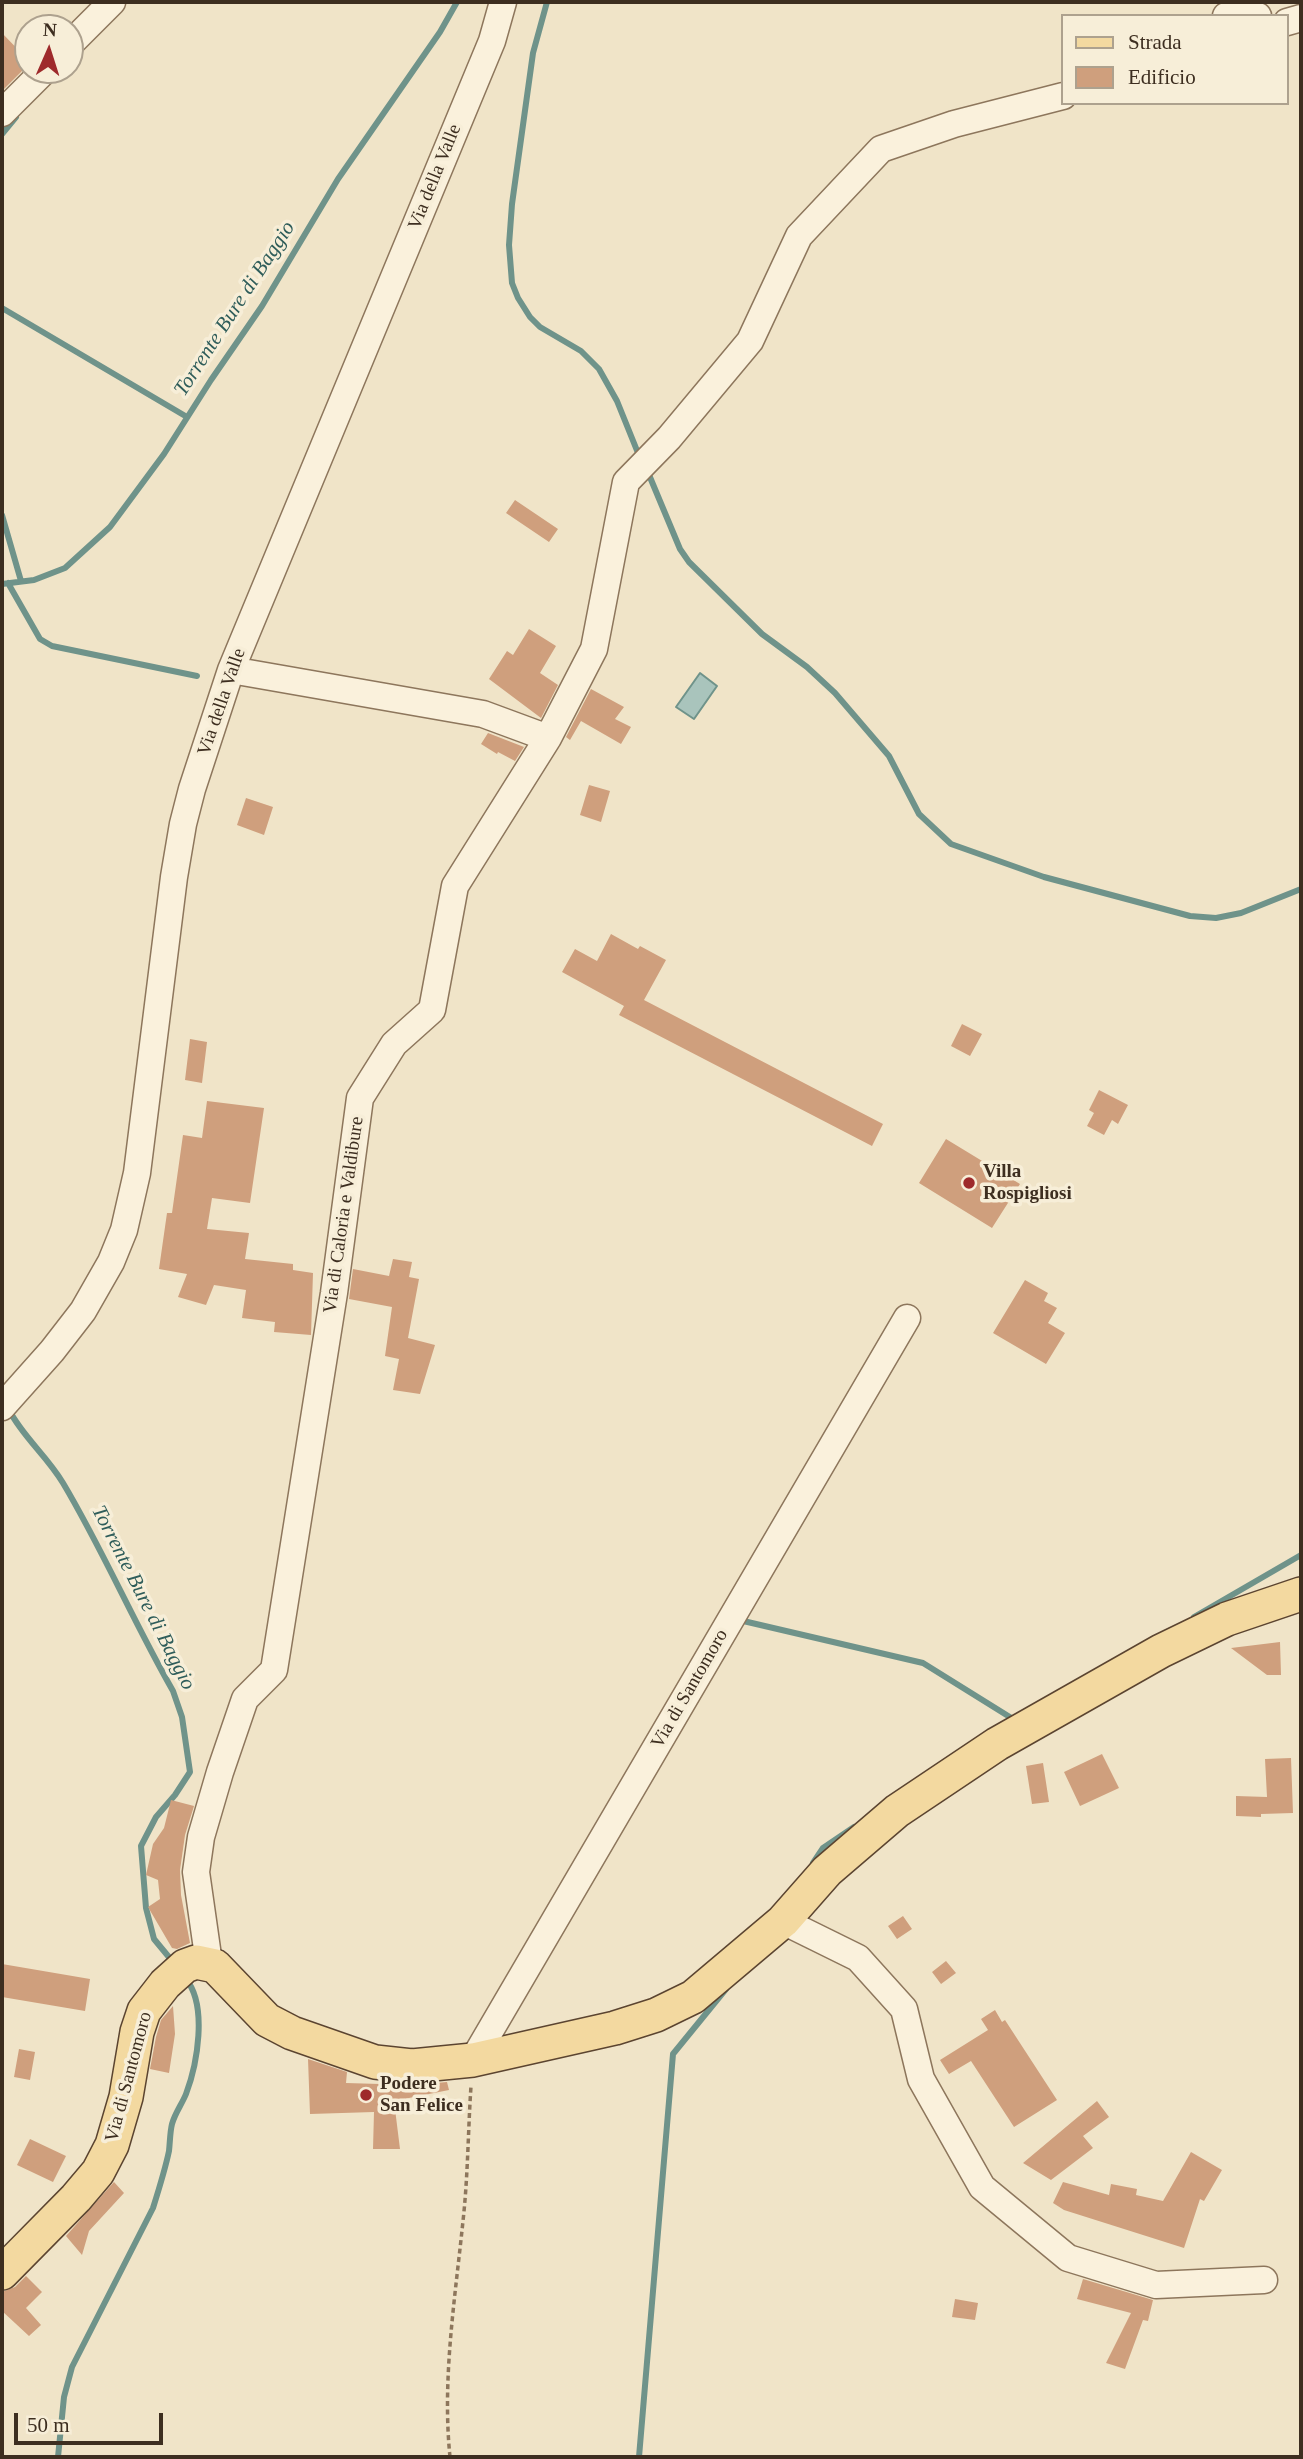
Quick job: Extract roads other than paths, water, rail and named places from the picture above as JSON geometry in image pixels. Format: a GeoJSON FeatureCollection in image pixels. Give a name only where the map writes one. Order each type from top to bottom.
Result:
{"type":"FeatureCollection","features":[{"type":"Feature","properties":{"kind":"main road"},"geometry":{"type":"LineString","coordinates":[[186,1971],[220,1969],[249,2004],[267,2020],[292,2033],[375,2062],[412,2066],[473,2060],[615,2028],[656,2015],[693,1997],[783,1921],[827,1871],[897,1811],[998,1744],[1161,1651],[1227,1619],[1301,1594]]}},
{"type":"Feature","properties":{"kind":"main road","name":"Via di Santomoro"},"geometry":{"type":"LineString","coordinates":[[2,2273],[98,2172],[112,2146],[126,2097],[140,2021],[151,2001],[186,1971]]}},
{"type":"Feature","properties":{"kind":"street"},"geometry":{"type":"LineString","coordinates":[[84,30],[112,2]]}},
{"type":"Feature","properties":{"kind":"street","name":"Via della Valle"},"geometry":{"type":"LineString","coordinates":[[2,1407],[83,1311],[107,1271],[124,1230],[137,1173],[183,824],[192,789],[231,670],[492,41],[503,2]]}},
{"type":"Feature","properties":{"kind":"street"},"geometry":{"type":"LineString","coordinates":[[2,113],[31,84]]}},
{"type":"Feature","properties":{"kind":"street","name":"Via di Caloria e Valdibure"},"geometry":{"type":"LineString","coordinates":[[186,1971],[201,1837],[220,1772],[245,1699],[274,1670],[334,1293],[360,1098],[394,1044],[432,1010],[456,886],[548,738],[594,649],[626,482],[669,438],[750,341],[799,236],[881,149],[954,124],[1062,96]]}},
{"type":"Feature","properties":{"kind":"street"},"geometry":{"type":"LineString","coordinates":[[231,670],[483,714],[548,738]]}},
{"type":"Feature","properties":{"kind":"street","name":"Via di Santomoro"},"geometry":{"type":"LineString","coordinates":[[473,2060],[907,1318]]}},
{"type":"Feature","properties":{"kind":"street"},"geometry":{"type":"LineString","coordinates":[[783,1921],[858,1958],[904,2009],[921,2079],[982,2187],[1068,2258],[1156,2285],[1264,2280]]}},
{"type":"Feature","properties":{"kind":"water"},"geometry":{"type":"Polygon","coordinates":[[[700,673],[717,686],[694,719],[676,707],[700,673]]]}},
{"type":"Feature","properties":{"kind":"waterway","name":"Torrente Bure di Baggio"},"geometry":{"type":"LineString","coordinates":[[2,584],[34,580],[65,568],[110,527],[164,454],[262,306],[338,179],[440,32],[457,2]]}},
{"type":"Feature","properties":{"kind":"waterway"},"geometry":{"type":"LineString","coordinates":[[547,2],[533,53],[512,204],[509,245],[512,283],[530,317],[540,327],[581,351],[599,369],[617,401],[640,458]]}},
{"type":"Feature","properties":{"kind":"waterway"},"geometry":{"type":"LineString","coordinates":[[2,134],[16,117]]}},
{"type":"Feature","properties":{"kind":"waterway"},"geometry":{"type":"LineString","coordinates":[[2,308],[187,417]]}},
{"type":"Feature","properties":{"kind":"waterway"},"geometry":{"type":"LineString","coordinates":[[647,470],[680,549],[689,562],[762,634],[807,667],[835,693],[889,756],[919,814],[951,844],[1044,877],[1190,916],[1216,918],[1241,913],[1301,889]]}},
{"type":"Feature","properties":{"kind":"waterway"},"geometry":{"type":"LineString","coordinates":[[2,515],[21,581]]}},
{"type":"Feature","properties":{"kind":"waterway"},"geometry":{"type":"LineString","coordinates":[[8,583],[40,639],[52,646],[197,676]]}},
{"type":"Feature","properties":{"kind":"waterway","name":"Torrente Bure di Baggio"},"geometry":{"type":"LineString","coordinates":[[9,1410],[57,1473],[78,1508],[173,1691],[182,1717],[190,1772],[156,1817],[141,1846],[146,1908],[154,1939],[173,1962]]}},
{"type":"Feature","properties":{"kind":"waterway"},"geometry":{"type":"LineString","coordinates":[[1194,1617],[1301,1555]]}},
{"type":"Feature","properties":{"kind":"waterway"},"geometry":{"type":"LineString","coordinates":[[739,1620],[923,1663],[1013,1719]]}},
{"type":"Feature","properties":{"kind":"waterway"},"geometry":{"type":"LineString","coordinates":[[813,1863],[823,1848],[854,1827]]}},
{"type":"Feature","properties":{"kind":"waterway","name":"Torrente Bure di Baggio"},"geometry":{"type":"LineString","coordinates":[[58,2457],[64,2397],[72,2367],[153,2208],[169,2151],[172,2124],[190,2082],[197,2052],[199,2020],[193,1991],[186,1979]]}},
{"type":"Feature","properties":{"kind":"waterway"},"geometry":{"type":"LineString","coordinates":[[639,2457],[673,2054],[726,1989]]}},
{"type":"Feature","properties":{"kind":"place","name":"Villa Rospigliosi"},"geometry":{"type":"Point","coordinates":[969,1183]}},
{"type":"Feature","properties":{"kind":"place","name":"Podere San Felice"},"geometry":{"type":"Point","coordinates":[366,2095]}}]}
